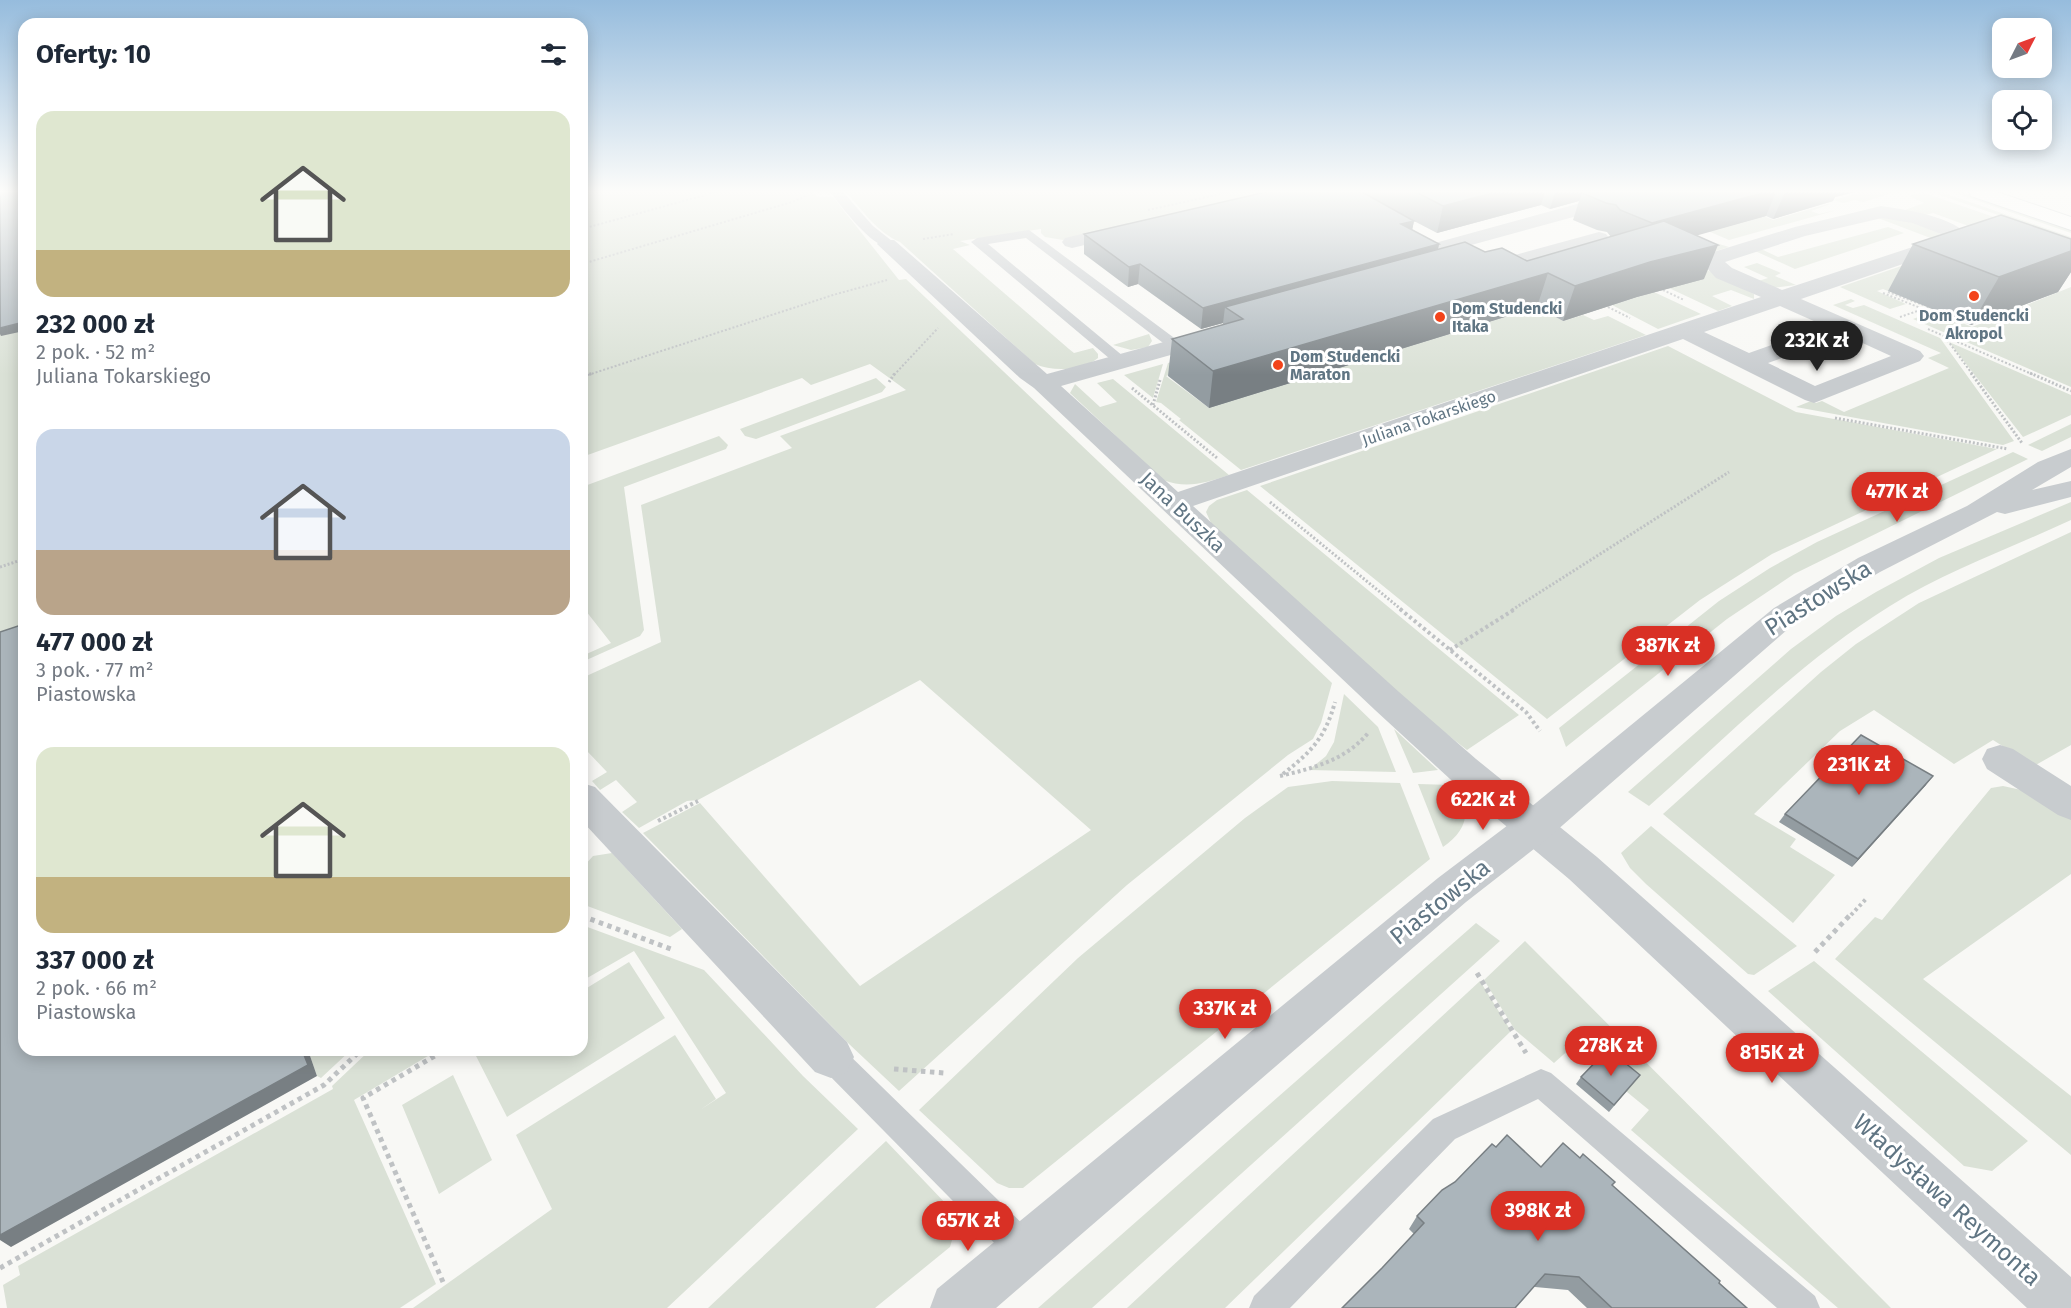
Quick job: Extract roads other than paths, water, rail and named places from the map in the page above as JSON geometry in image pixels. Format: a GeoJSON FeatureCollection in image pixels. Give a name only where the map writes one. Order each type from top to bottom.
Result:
{"type":"FeatureCollection","features":[{"type":"Feature","properties":{"kind":"street","name":"Jana Buszka"},"geometry":{"type":"LineString","coordinates":[[897,253],[1029,374],[1043,383],[1463,769],[1534,828]]}},
{"type":"Feature","properties":{"kind":"street"},"geometry":{"type":"LineString","coordinates":[[1451,253],[1467,264],[1505,264],[1545,253]]}},
{"type":"Feature","properties":{"kind":"street","name":"Juliana Tokarskiego"},"geometry":{"type":"LineString","coordinates":[[1685,332],[1814,395],[1912,356],[1721,272],[1713,260],[1729,253]]}},
{"type":"Feature","properties":{"kind":"street","name":"Juliana Tokarskiego"},"geometry":{"type":"LineString","coordinates":[[1173,503],[1915,253]]}},
{"type":"Feature","properties":{"kind":"street"},"geometry":{"type":"LineString","coordinates":[[1747,362],[1845,327]]}},
{"type":"Feature","properties":{"kind":"street"},"geometry":{"type":"LineString","coordinates":[[1043,383],[1227,332]]}},
{"type":"Feature","properties":{"kind":"street","name":"Piastowska"},"geometry":{"type":"LineString","coordinates":[[956,1308],[1452,890],[1534,828],[1737,653],[1785,615],[1869,565],[1977,512],[2048,468],[2071,457]]}},
{"type":"Feature","properties":{"kind":"street","name":"Piastowska"},"geometry":{"type":"LineString","coordinates":[[1977,512],[2071,489]]}},
{"type":"Feature","properties":{"kind":"street"},"geometry":{"type":"LineString","coordinates":[[2000,759],[2071,805]]}},
{"type":"Feature","properties":{"kind":"street"},"geometry":{"type":"LineString","coordinates":[[588,803],[831,1057]]}},
{"type":"Feature","properties":{"kind":"street","name":"Władysława Reymonta"},"geometry":{"type":"LineString","coordinates":[[1534,828],[1583,868],[2066,1308]]}},
{"type":"Feature","properties":{"kind":"lane"},"geometry":{"type":"LineString","coordinates":[[990,253],[1121,361]]}},
{"type":"Feature","properties":{"kind":"lane"},"geometry":{"type":"LineString","coordinates":[[1055,253],[1176,346]]}},
{"type":"Feature","properties":{"kind":"lane"},"geometry":{"type":"LineString","coordinates":[[831,1057],[1025,1250]]}},
{"type":"Feature","properties":{"kind":"lane"},"geometry":{"type":"LineString","coordinates":[[1266,1308],[1444,1129],[1541,1083],[1803,1308]]}},
{"type":"Feature","properties":{"kind":"place","name":"Dom Studencki Akropol"},"geometry":{"type":"Point","coordinates":[1974,296]}},
{"type":"Feature","properties":{"kind":"place","name":"Dom Studencki Itaka"},"geometry":{"type":"Point","coordinates":[1440,317]}},
{"type":"Feature","properties":{"kind":"place","name":"Dom Studencki Maraton"},"geometry":{"type":"Point","coordinates":[1278,365]}}]}
